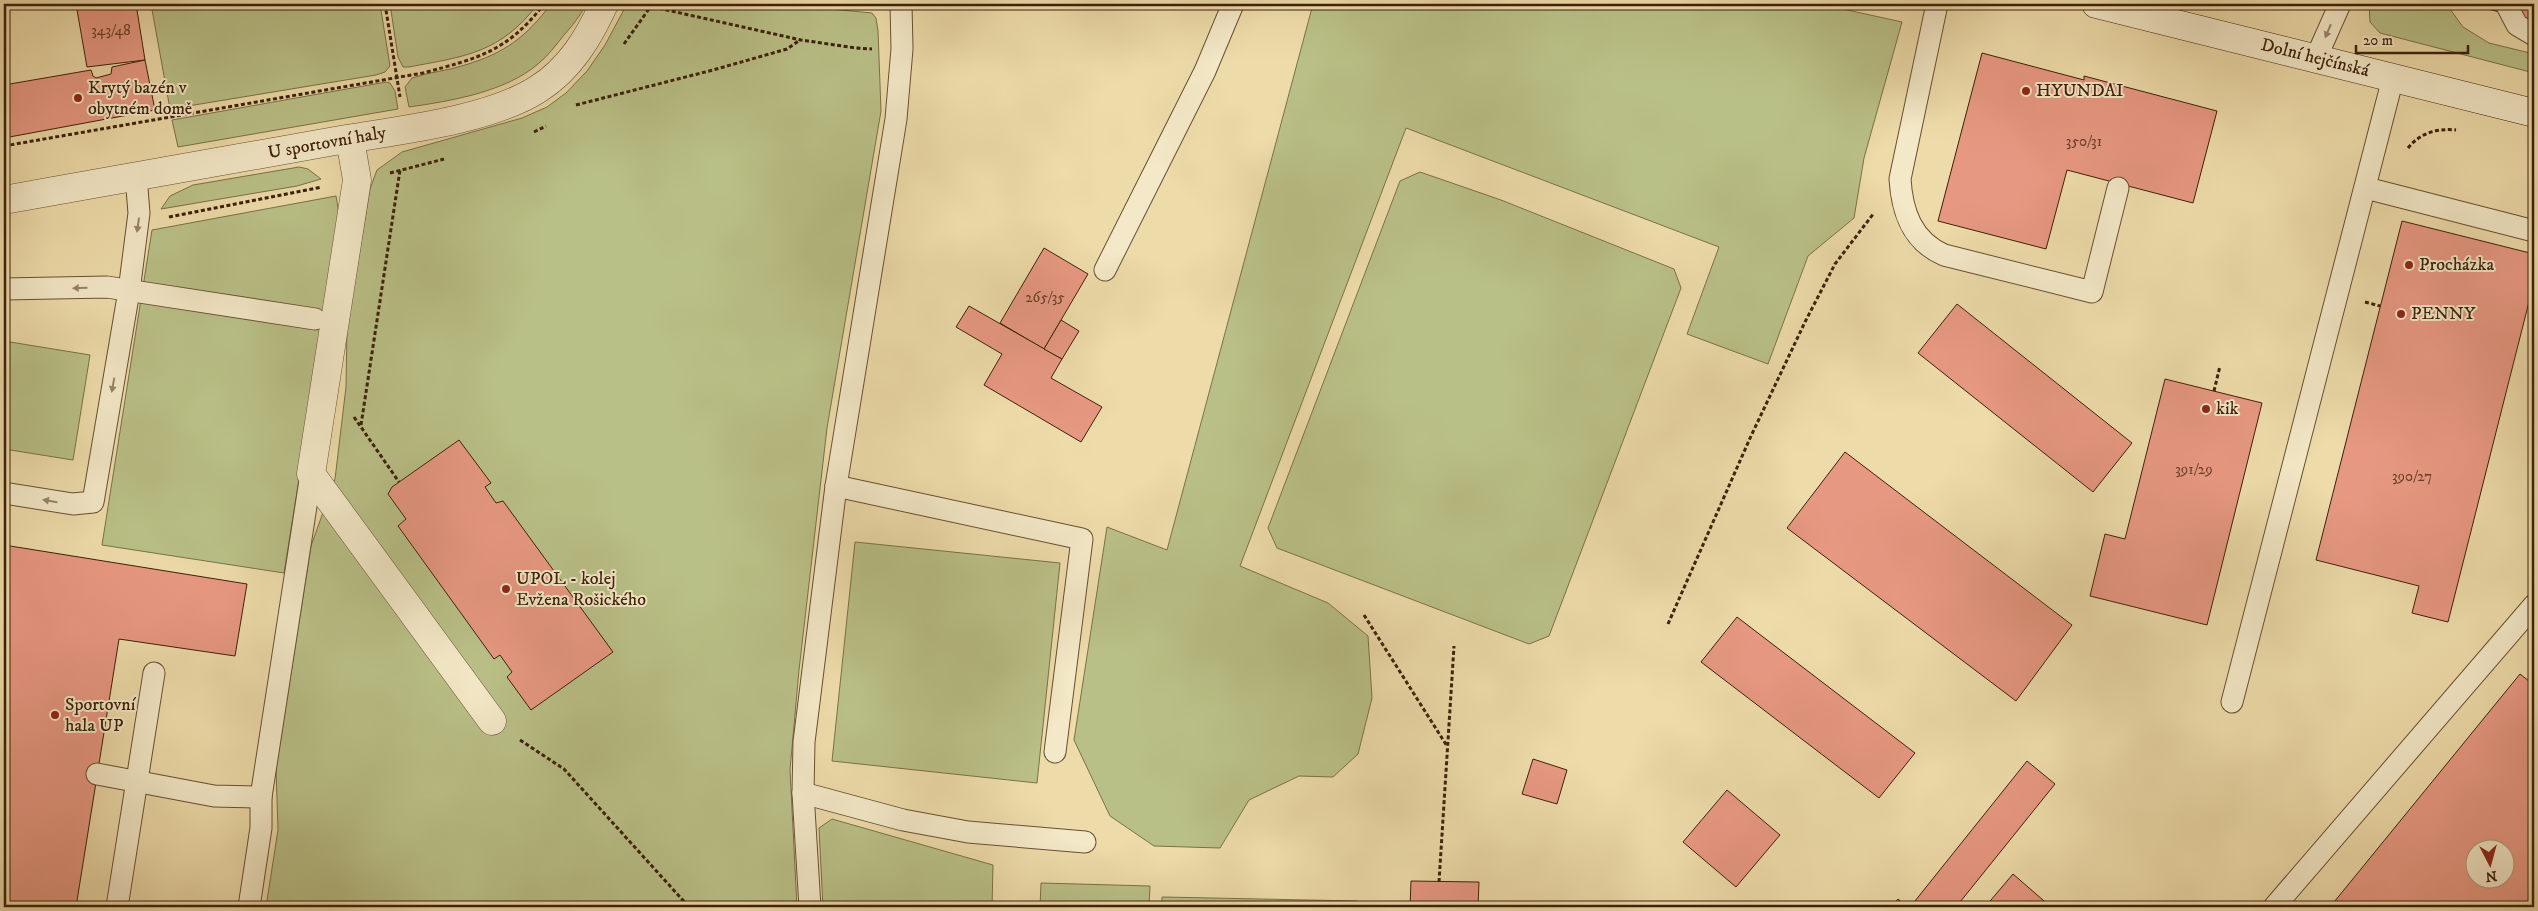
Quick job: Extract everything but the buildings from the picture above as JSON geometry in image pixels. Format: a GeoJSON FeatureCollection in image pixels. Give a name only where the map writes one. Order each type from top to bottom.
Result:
{"type":"FeatureCollection","features":[{"type":"Feature","properties":{"kind":"street","name":"U sportovní haly"},"geometry":{"type":"LineString","coordinates":[[4,200],[406,129],[481,112],[511,103],[538,90],[557,74],[577,52],[592,29],[604,4]]}},
{"type":"Feature","properties":{"kind":"street","name":"Dolní hejčínská"},"geometry":{"type":"LineString","coordinates":[[2096,4],[2534,113]]}},
{"type":"Feature","properties":{"kind":"street"},"geometry":{"type":"LineString","coordinates":[[350,139],[356,180],[311,474],[492,721]]}},
{"type":"Feature","properties":{"kind":"lane"},"geometry":{"type":"LineString","coordinates":[[810,907],[803,793],[805,732],[836,486],[888,169],[902,49],[901,4]]}},
{"type":"Feature","properties":{"kind":"lane"},"geometry":{"type":"LineString","coordinates":[[1105,270],[1204,71],[1233,4]]}},
{"type":"Feature","properties":{"kind":"lane"},"geometry":{"type":"LineString","coordinates":[[1937,4],[1900,179],[1901,196],[1907,220],[1921,240],[1932,250],[1944,255],[2092,292],[2118,188]]}},
{"type":"Feature","properties":{"kind":"lane"},"geometry":{"type":"LineString","coordinates":[[2316,58],[2340,4]]}},
{"type":"Feature","properties":{"kind":"lane"},"geometry":{"type":"LineString","coordinates":[[2506,4],[2517,25],[2534,35]]}},
{"type":"Feature","properties":{"kind":"lane"},"geometry":{"type":"LineString","coordinates":[[2232,702],[2393,78]]}},
{"type":"Feature","properties":{"kind":"lane"},"geometry":{"type":"LineString","coordinates":[[4,492],[72,504],[93,502],[129,291],[140,213],[136,176]]}},
{"type":"Feature","properties":{"kind":"lane"},"geometry":{"type":"LineString","coordinates":[[2366,188],[2534,231]]}},
{"type":"Feature","properties":{"kind":"lane"},"geometry":{"type":"LineString","coordinates":[[4,289],[108,287],[315,319]]}},
{"type":"Feature","properties":{"kind":"lane"},"geometry":{"type":"LineString","coordinates":[[249,907],[261,828],[261,797],[311,474]]}},
{"type":"Feature","properties":{"kind":"lane"},"geometry":{"type":"LineString","coordinates":[[836,486],[1082,538],[1055,752]]}},
{"type":"Feature","properties":{"kind":"lane"},"geometry":{"type":"LineString","coordinates":[[2274,907],[2534,605]]}},
{"type":"Feature","properties":{"kind":"lane"},"geometry":{"type":"LineString","coordinates":[[117,907],[154,673]]}},
{"type":"Feature","properties":{"kind":"lane"},"geometry":{"type":"LineString","coordinates":[[97,774],[214,796],[261,797]]}},
{"type":"Feature","properties":{"kind":"lane"},"geometry":{"type":"LineString","coordinates":[[803,793],[903,820],[959,830],[1086,842]]}},
{"type":"Feature","properties":{"kind":"path"},"geometry":{"type":"LineString","coordinates":[[361,425],[406,129],[385,4]]}},
{"type":"Feature","properties":{"kind":"path"},"geometry":{"type":"LineString","coordinates":[[4,146],[423,73],[478,58],[504,45],[530,22],[544,4]]}},
{"type":"Feature","properties":{"kind":"path"},"geometry":{"type":"LineString","coordinates":[[640,4],[801,40],[856,48],[902,49]]}},
{"type":"Feature","properties":{"kind":"path"},"geometry":{"type":"LineString","coordinates":[[576,105],[722,68],[787,49],[801,40]]}},
{"type":"Feature","properties":{"kind":"path"},"geometry":{"type":"LineString","coordinates":[[2390,195],[2398,166],[2413,142],[2422,136],[2441,129],[2457,131]]}},
{"type":"Feature","properties":{"kind":"path"},"geometry":{"type":"LineString","coordinates":[[1668,624],[1751,436],[1835,264],[1878,208],[1901,196]]}},
{"type":"Feature","properties":{"kind":"path"},"geometry":{"type":"LineString","coordinates":[[2214,391],[2220,366]]}},
{"type":"Feature","properties":{"kind":"path"},"geometry":{"type":"LineString","coordinates":[[325,380],[361,425],[399,482]]}},
{"type":"Feature","properties":{"kind":"path"},"geometry":{"type":"LineString","coordinates":[[1364,615],[1448,747]]}},
{"type":"Feature","properties":{"kind":"path"},"geometry":{"type":"LineString","coordinates":[[1439,882],[1454,646]]}},
{"type":"Feature","properties":{"kind":"path"},"geometry":{"type":"LineString","coordinates":[[492,721],[564,769],[689,907]]}},
{"type":"Feature","properties":{"kind":"green space"},"geometry":{"type":"Polygon","coordinates":[[[151,4],[380,4],[390,66],[385,72],[376,75],[170,109],[151,4]]]}},
{"type":"Feature","properties":{"kind":"green space"},"geometry":{"type":"Polygon","coordinates":[[[390,4],[538,4],[510,33],[496,43],[481,50],[448,59],[403,67],[398,57],[390,4]]]}},
{"type":"Feature","properties":{"kind":"green space"},"geometry":{"type":"Polygon","coordinates":[[[551,4],[586,4],[582,12],[549,54],[525,74],[510,82],[477,94],[409,107],[405,87],[412,78],[452,69],[492,55],[523,35],[551,4]]]}},
{"type":"Feature","properties":{"kind":"green space"},"geometry":{"type":"Polygon","coordinates":[[[627,4],[779,4],[872,13],[876,18],[881,111],[827,428],[799,670],[790,770],[797,907],[266,907],[278,830],[276,768],[311,546],[335,479],[346,387],[347,326],[370,189],[377,170],[402,152],[522,118],[547,107],[566,93],[587,71],[605,45],[627,4]]]}},
{"type":"Feature","properties":{"kind":"green space"},"geometry":{"type":"Polygon","coordinates":[[[1313,4],[1820,4],[1902,22],[1864,158],[1854,218],[1808,256],[1768,364],[1687,334],[1719,247],[1406,128],[1240,566],[1328,603],[1368,636],[1372,698],[1358,754],[1333,777],[1299,776],[1249,800],[1220,848],[1154,846],[1110,816],[1074,740],[1107,527],[1167,550],[1313,4]]]}},
{"type":"Feature","properties":{"kind":"green space"},"geometry":{"type":"Polygon","coordinates":[[[2369,4],[2426,4],[2450,9],[2463,27],[2489,43],[2534,54],[2534,73],[2380,33],[2370,22],[2369,4]]]}},
{"type":"Feature","properties":{"kind":"green space"},"geometry":{"type":"Polygon","coordinates":[[[386,82],[390,83],[395,91],[398,109],[178,147],[172,120],[386,82]]]}},
{"type":"Feature","properties":{"kind":"green space"},"geometry":{"type":"Polygon","coordinates":[[[299,167],[308,169],[321,179],[297,186],[161,209],[170,196],[193,185],[299,167]]]}},
{"type":"Feature","properties":{"kind":"green space"},"geometry":{"type":"Polygon","coordinates":[[[1420,172],[1501,200],[1674,269],[1681,288],[1549,636],[1529,644],[1277,548],[1268,528],[1400,181],[1420,172]]]}},
{"type":"Feature","properties":{"kind":"green space"},"geometry":{"type":"Polygon","coordinates":[[[336,196],[340,220],[284,573],[102,545],[152,230],[336,196]]]}},
{"type":"Feature","properties":{"kind":"green space"},"geometry":{"type":"Polygon","coordinates":[[[4,341],[90,355],[73,460],[4,449],[4,341]]]}},
{"type":"Feature","properties":{"kind":"green space"},"geometry":{"type":"Polygon","coordinates":[[[855,542],[1060,563],[1037,783],[832,761],[855,542]]]}},
{"type":"Feature","properties":{"kind":"green space"},"geometry":{"type":"Polygon","coordinates":[[[832,819],[993,865],[992,907],[823,907],[819,828],[832,819]]]}},
{"type":"Feature","properties":{"kind":"green space"},"geometry":{"type":"Polygon","coordinates":[[[1041,883],[1150,886],[1149,907],[1040,907],[1041,883]]]}},
{"type":"Feature","properties":{"kind":"green space"},"geometry":{"type":"Polygon","coordinates":[[[1162,897],[1357,901],[1357,907],[1162,907],[1162,897]]]}},
{"type":"Feature","properties":{"kind":"place","name":"HYUNDAI"},"geometry":{"type":"Point","coordinates":[2026,91]}},
{"type":"Feature","properties":{"kind":"place","name":"Krytý bazén v obytném domě"},"geometry":{"type":"Point","coordinates":[78,98]}},
{"type":"Feature","properties":{"kind":"place","name":"Procházka"},"geometry":{"type":"Point","coordinates":[2409,265]}},
{"type":"Feature","properties":{"kind":"place","name":"PENNY"},"geometry":{"type":"Point","coordinates":[2401,314]}},
{"type":"Feature","properties":{"kind":"place","name":"kik"},"geometry":{"type":"Point","coordinates":[2206,409]}},
{"type":"Feature","properties":{"kind":"place","name":"UPOL - kolej Evžena Rošického"},"geometry":{"type":"Point","coordinates":[506,589]}},
{"type":"Feature","properties":{"kind":"place","name":"Sportovní hala UP"},"geometry":{"type":"Point","coordinates":[55,715]}}]}
